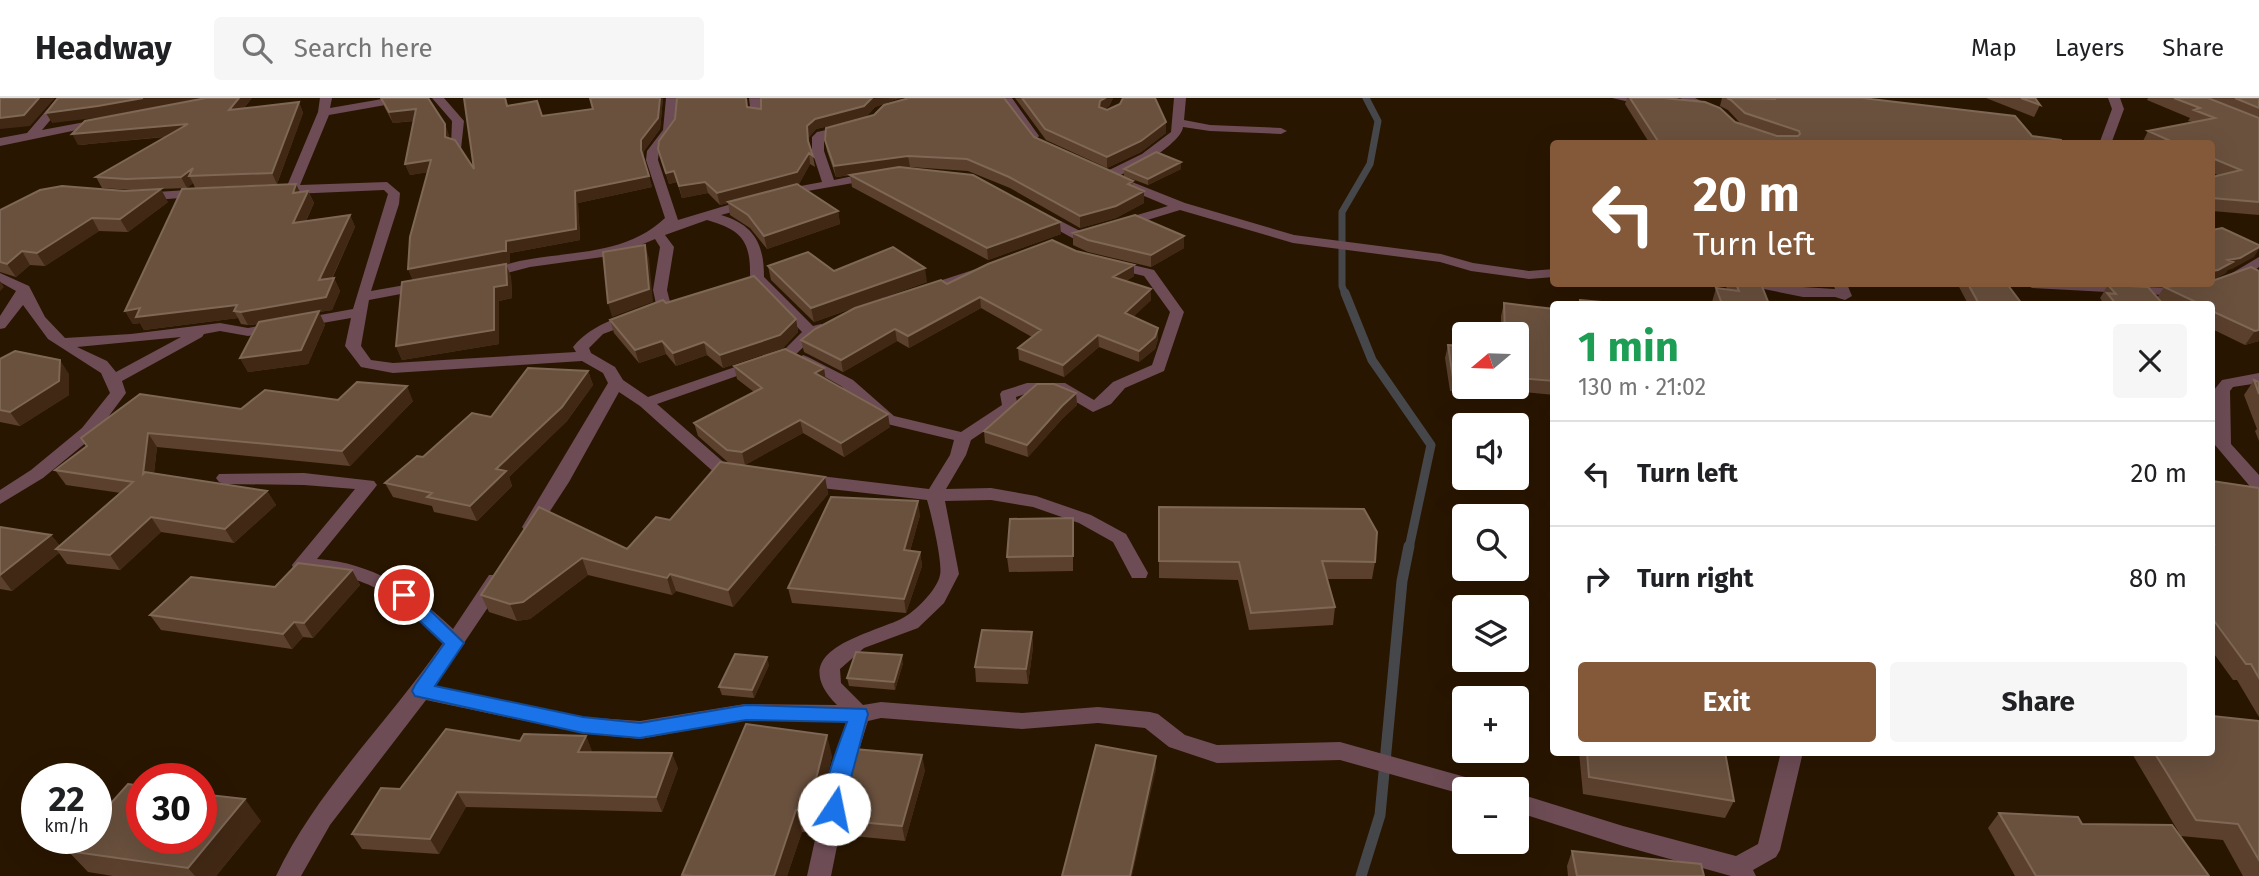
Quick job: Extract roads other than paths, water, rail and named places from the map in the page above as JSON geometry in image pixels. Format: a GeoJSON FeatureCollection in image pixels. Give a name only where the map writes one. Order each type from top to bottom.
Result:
{"type":"FeatureCollection","features":[{"type":"Feature","properties":{"kind":"street"},"geometry":{"type":"LineString","coordinates":[[31,136],[63,98]]}},
{"type":"Feature","properties":{"kind":"street"},"geometry":{"type":"LineString","coordinates":[[292,190],[324,112],[326,98]]}},
{"type":"Feature","properties":{"kind":"street"},"geometry":{"type":"LineString","coordinates":[[324,112],[408,98]]}},
{"type":"Feature","properties":{"kind":"street"},"geometry":{"type":"LineString","coordinates":[[438,98],[458,121],[457,146]]}},
{"type":"Feature","properties":{"kind":"street"},"geometry":{"type":"LineString","coordinates":[[657,233],[671,219],[652,160],[653,151],[669,130],[672,98]]}},
{"type":"Feature","properties":{"kind":"street"},"geometry":{"type":"LineString","coordinates":[[755,98],[757,116]]}},
{"type":"Feature","properties":{"kind":"street"},"geometry":{"type":"LineString","coordinates":[[1006,98],[1040,144]]}},
{"type":"Feature","properties":{"kind":"street"},"geometry":{"type":"LineString","coordinates":[[1618,98],[1707,107]]}},
{"type":"Feature","properties":{"kind":"street"},"geometry":{"type":"LineString","coordinates":[[1686,98],[1729,121]]}},
{"type":"Feature","properties":{"kind":"street"},"geometry":{"type":"LineString","coordinates":[[2107,140],[2118,110],[2115,98]]}},
{"type":"Feature","properties":{"kind":"street"},"geometry":{"type":"LineString","coordinates":[[1210,128],[1186,104],[1177,122],[1177,133],[1167,142],[1146,157],[1102,174],[1180,206],[1293,239],[1441,258],[1471,267],[1529,275],[1550,273]]}},
{"type":"Feature","properties":{"kind":"street"},"geometry":{"type":"LineString","coordinates":[[0,142],[120,119]]}},
{"type":"Feature","properties":{"kind":"street"},"geometry":{"type":"LineString","coordinates":[[1177,122],[1210,128],[1281,131]]}},
{"type":"Feature","properties":{"kind":"street"},"geometry":{"type":"LineString","coordinates":[[829,183],[818,151],[818,137],[864,124]]}},
{"type":"Feature","properties":{"kind":"street"},"geometry":{"type":"LineString","coordinates":[[472,277],[511,270],[529,263],[617,251],[705,215],[778,194],[888,174]]}},
{"type":"Feature","properties":{"kind":"street"},"geometry":{"type":"LineString","coordinates":[[268,191],[387,186],[394,193],[393,204],[361,304],[353,346],[366,364],[393,368],[585,356],[610,370],[616,383],[646,403],[723,471],[758,474]]}},
{"type":"Feature","properties":{"kind":"street"},"geometry":{"type":"LineString","coordinates":[[127,196],[216,192]]}},
{"type":"Feature","properties":{"kind":"street"},"geometry":{"type":"LineString","coordinates":[[668,205],[736,223],[740,231],[751,240],[757,258],[757,278],[811,332]]}},
{"type":"Feature","properties":{"kind":"street"},"geometry":{"type":"LineString","coordinates":[[1024,206],[1094,233]]}},
{"type":"Feature","properties":{"kind":"street"},"geometry":{"type":"LineString","coordinates":[[1056,244],[1180,206]]}},
{"type":"Feature","properties":{"kind":"street"},"geometry":{"type":"LineString","coordinates":[[585,356],[581,347],[598,331],[664,306],[660,290],[667,247],[657,233]]}},
{"type":"Feature","properties":{"kind":"street"},"geometry":{"type":"LineString","coordinates":[[859,714],[831,686],[830,667],[857,643],[911,623],[937,598],[950,574],[940,513],[934,495],[958,455],[963,438],[1010,407],[1007,394],[1027,388],[1065,388],[1093,407],[1105,401],[1119,385],[1158,368],[1177,312],[1149,273],[1096,260]]}},
{"type":"Feature","properties":{"kind":"street"},"geometry":{"type":"LineString","coordinates":[[2217,285],[2238,276],[2259,261]]}},
{"type":"Feature","properties":{"kind":"street"},"geometry":{"type":"LineString","coordinates":[[913,294],[987,269]]}},
{"type":"Feature","properties":{"kind":"street"},"geometry":{"type":"LineString","coordinates":[[0,277],[24,289],[34,316],[61,343],[105,365],[114,379],[118,393],[88,432],[37,474],[0,498]]}},
{"type":"Feature","properties":{"kind":"street"},"geometry":{"type":"LineString","coordinates":[[61,343],[131,339],[220,327],[248,332],[433,284]]}},
{"type":"Feature","properties":{"kind":"street"},"geometry":{"type":"LineString","coordinates":[[1773,287],[1802,293],[1848,295]]}},
{"type":"Feature","properties":{"kind":"street"},"geometry":{"type":"LineString","coordinates":[[2070,287],[2174,293],[2195,291]]}},
{"type":"Feature","properties":{"kind":"street"},"geometry":{"type":"LineString","coordinates":[[0,325],[15,307],[24,289]]}},
{"type":"Feature","properties":{"kind":"street"},"geometry":{"type":"LineString","coordinates":[[646,403],[789,353],[811,332],[836,320]]}},
{"type":"Feature","properties":{"kind":"street"},"geometry":{"type":"LineString","coordinates":[[114,379],[209,328]]}},
{"type":"Feature","properties":{"kind":"street"},"geometry":{"type":"LineString","coordinates":[[789,353],[847,383],[890,420],[941,430],[963,438]]}},
{"type":"Feature","properties":{"kind":"street"},"geometry":{"type":"LineString","coordinates":[[2259,378],[2228,383],[2222,390],[2218,445],[2259,486]]}},
{"type":"Feature","properties":{"kind":"street"},"geometry":{"type":"LineString","coordinates":[[523,540],[560,482],[616,383]]}},
{"type":"Feature","properties":{"kind":"street"},"geometry":{"type":"LineString","coordinates":[[2228,383],[2259,390]]}},
{"type":"Feature","properties":{"kind":"street"},"geometry":{"type":"LineString","coordinates":[[782,477],[934,495],[991,494],[1036,502],[1085,519],[1120,538],[1139,573]]}},
{"type":"Feature","properties":{"kind":"street"},"geometry":{"type":"LineString","coordinates":[[225,478],[304,479],[369,485],[301,565],[327,565],[357,571],[390,584],[455,643]]}},
{"type":"Feature","properties":{"kind":"street"},"geometry":{"type":"LineString","coordinates":[[288,876],[322,818],[421,691],[508,563]]}},
{"type":"Feature","properties":{"kind":"street"},"geometry":{"type":"LineString","coordinates":[[421,691],[583,725],[640,730],[746,712],[859,714],[881,710],[1022,721],[1098,715],[1150,720],[1177,741],[1217,754],[1340,751],[1452,781]]}},
{"type":"Feature","properties":{"kind":"street"},"geometry":{"type":"LineString","coordinates":[[819,876],[841,772],[859,714]]}},
{"type":"Feature","properties":{"kind":"street"},"geometry":{"type":"LineString","coordinates":[[1529,806],[1741,872],[1768,850],[1792,756]]}},
{"type":"Feature","properties":{"kind":"waterway"},"geometry":{"type":"LineString","coordinates":[[1345,294],[1342,286],[1342,212],[1370,164],[1378,121],[1366,98]]}},
{"type":"Feature","properties":{"kind":"waterway"},"geometry":{"type":"LineString","coordinates":[[1345,293],[1372,360],[1431,445],[1409,548]]}},
{"type":"Feature","properties":{"kind":"waterway"},"geometry":{"type":"LineString","coordinates":[[1361,876],[1380,815],[1402,581],[1409,546]]}}]}
